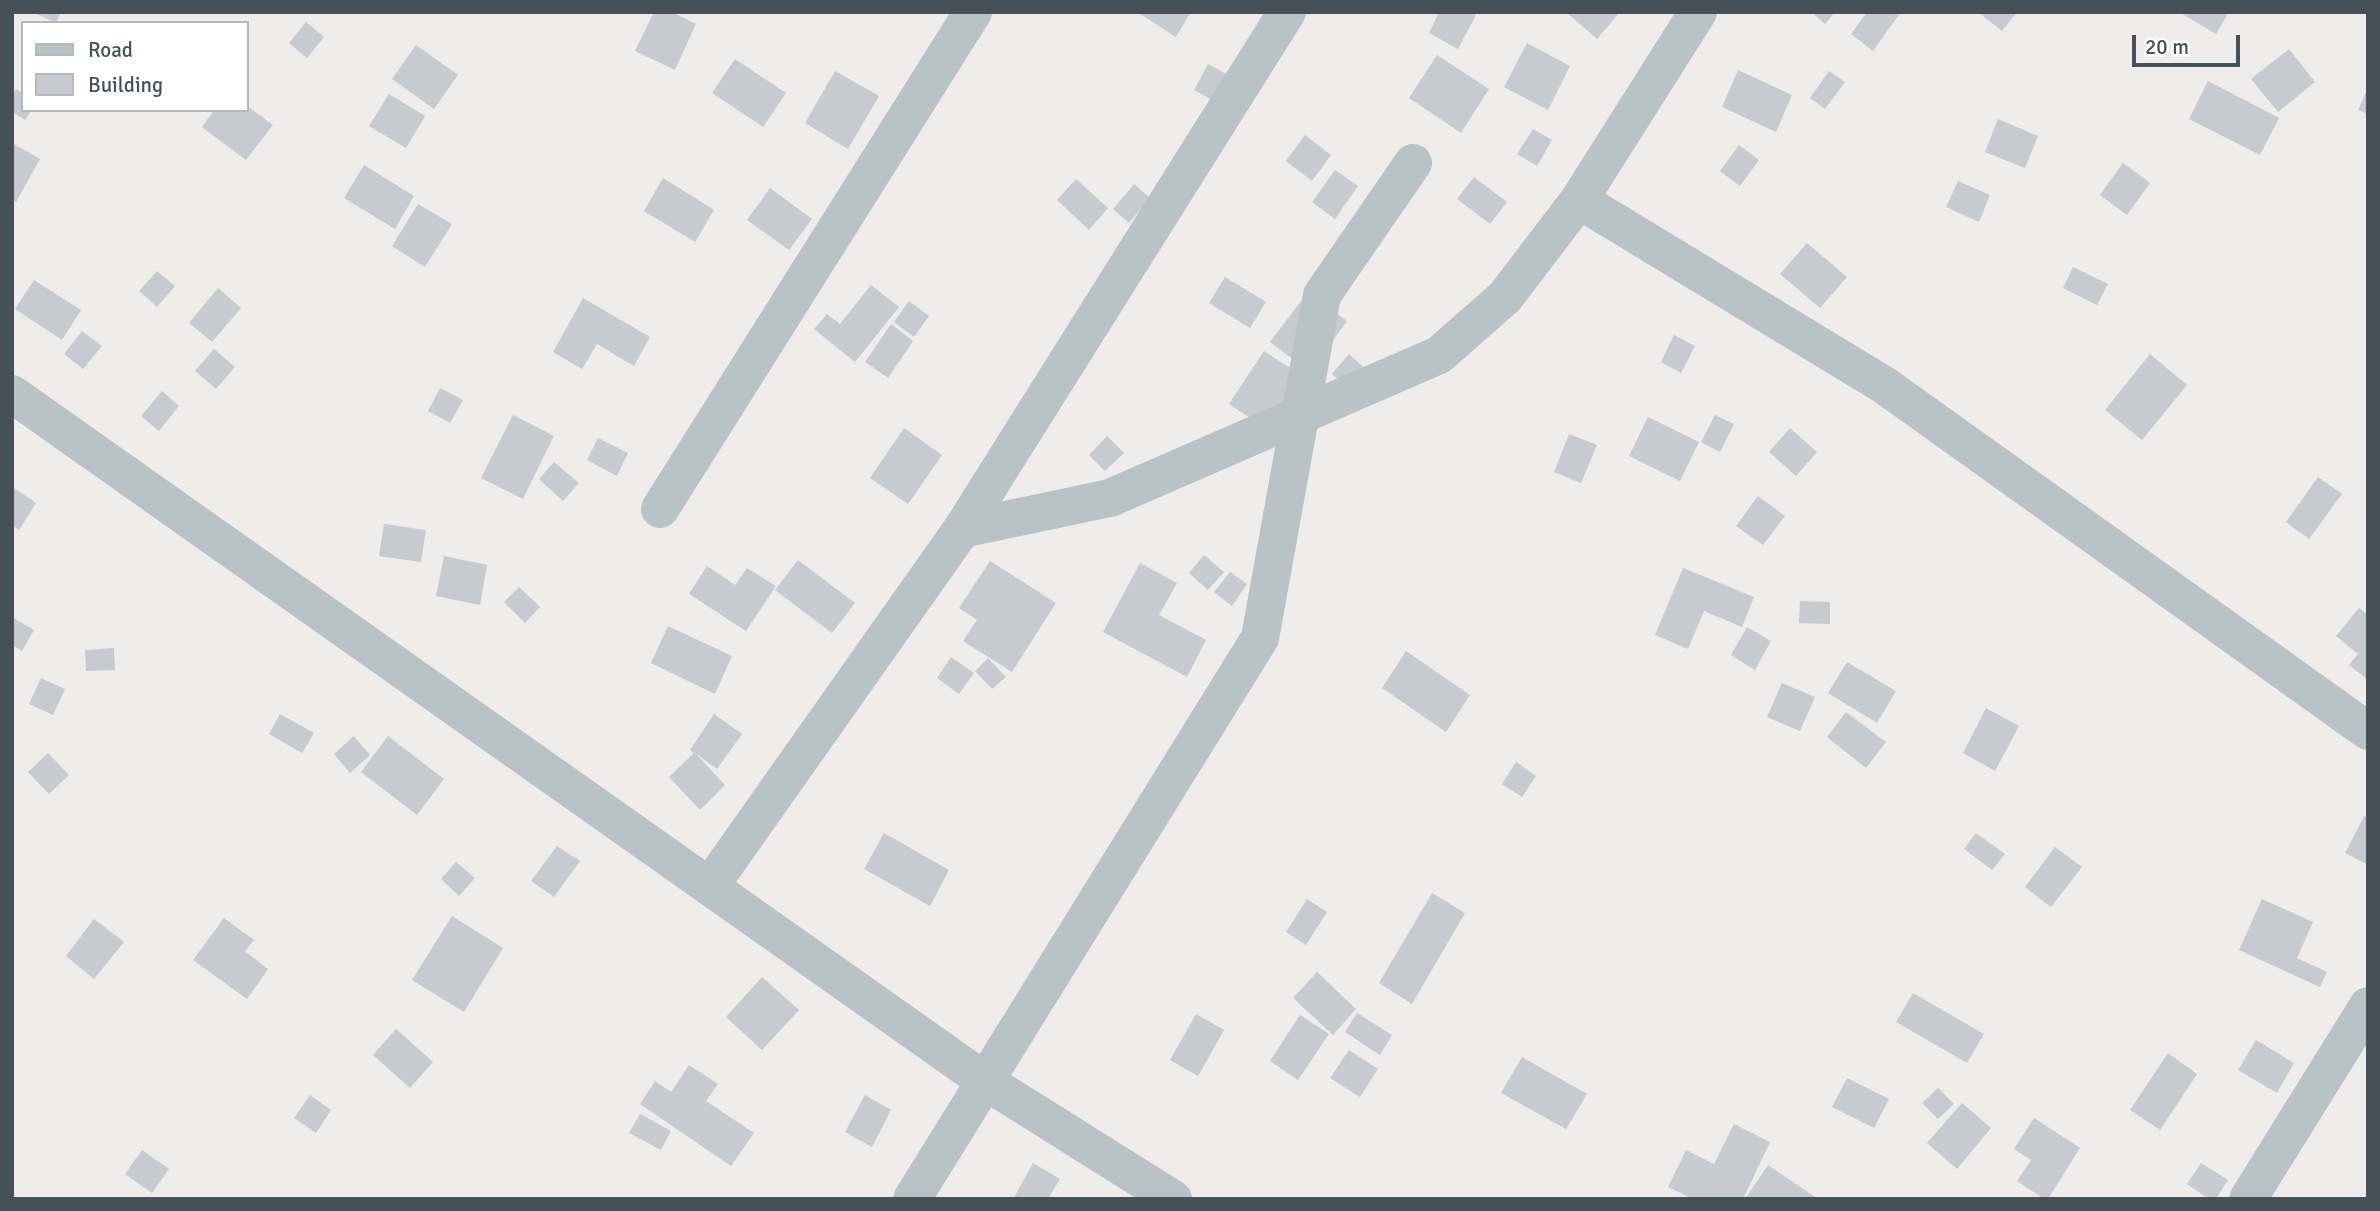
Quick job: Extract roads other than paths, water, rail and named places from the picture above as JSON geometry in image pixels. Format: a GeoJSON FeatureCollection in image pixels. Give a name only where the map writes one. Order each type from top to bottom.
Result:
{"type":"FeatureCollection","features":[{"type":"Feature","properties":{"kind":"street"},"geometry":{"type":"LineString","coordinates":[[660,509],[973,12]]}},
{"type":"Feature","properties":{"kind":"street"},"geometry":{"type":"LineString","coordinates":[[710,886],[962,529],[1287,12]]}},
{"type":"Feature","properties":{"kind":"street"},"geometry":{"type":"LineString","coordinates":[[962,529],[1110,498],[1439,355],[1506,297],[1579,200],[1698,12]]}},
{"type":"Feature","properties":{"kind":"street"},"geometry":{"type":"LineString","coordinates":[[912,1199],[1260,638],[1322,295],[1413,163]]}},
{"type":"Feature","properties":{"kind":"street"},"geometry":{"type":"LineString","coordinates":[[1579,200],[1884,385],[2368,731]]}},
{"type":"Feature","properties":{"kind":"street"},"geometry":{"type":"LineString","coordinates":[[12,394],[985,1081],[1173,1199]]}},
{"type":"Feature","properties":{"kind":"street"},"geometry":{"type":"LineString","coordinates":[[2248,1199],[2368,1006]]}}]}
